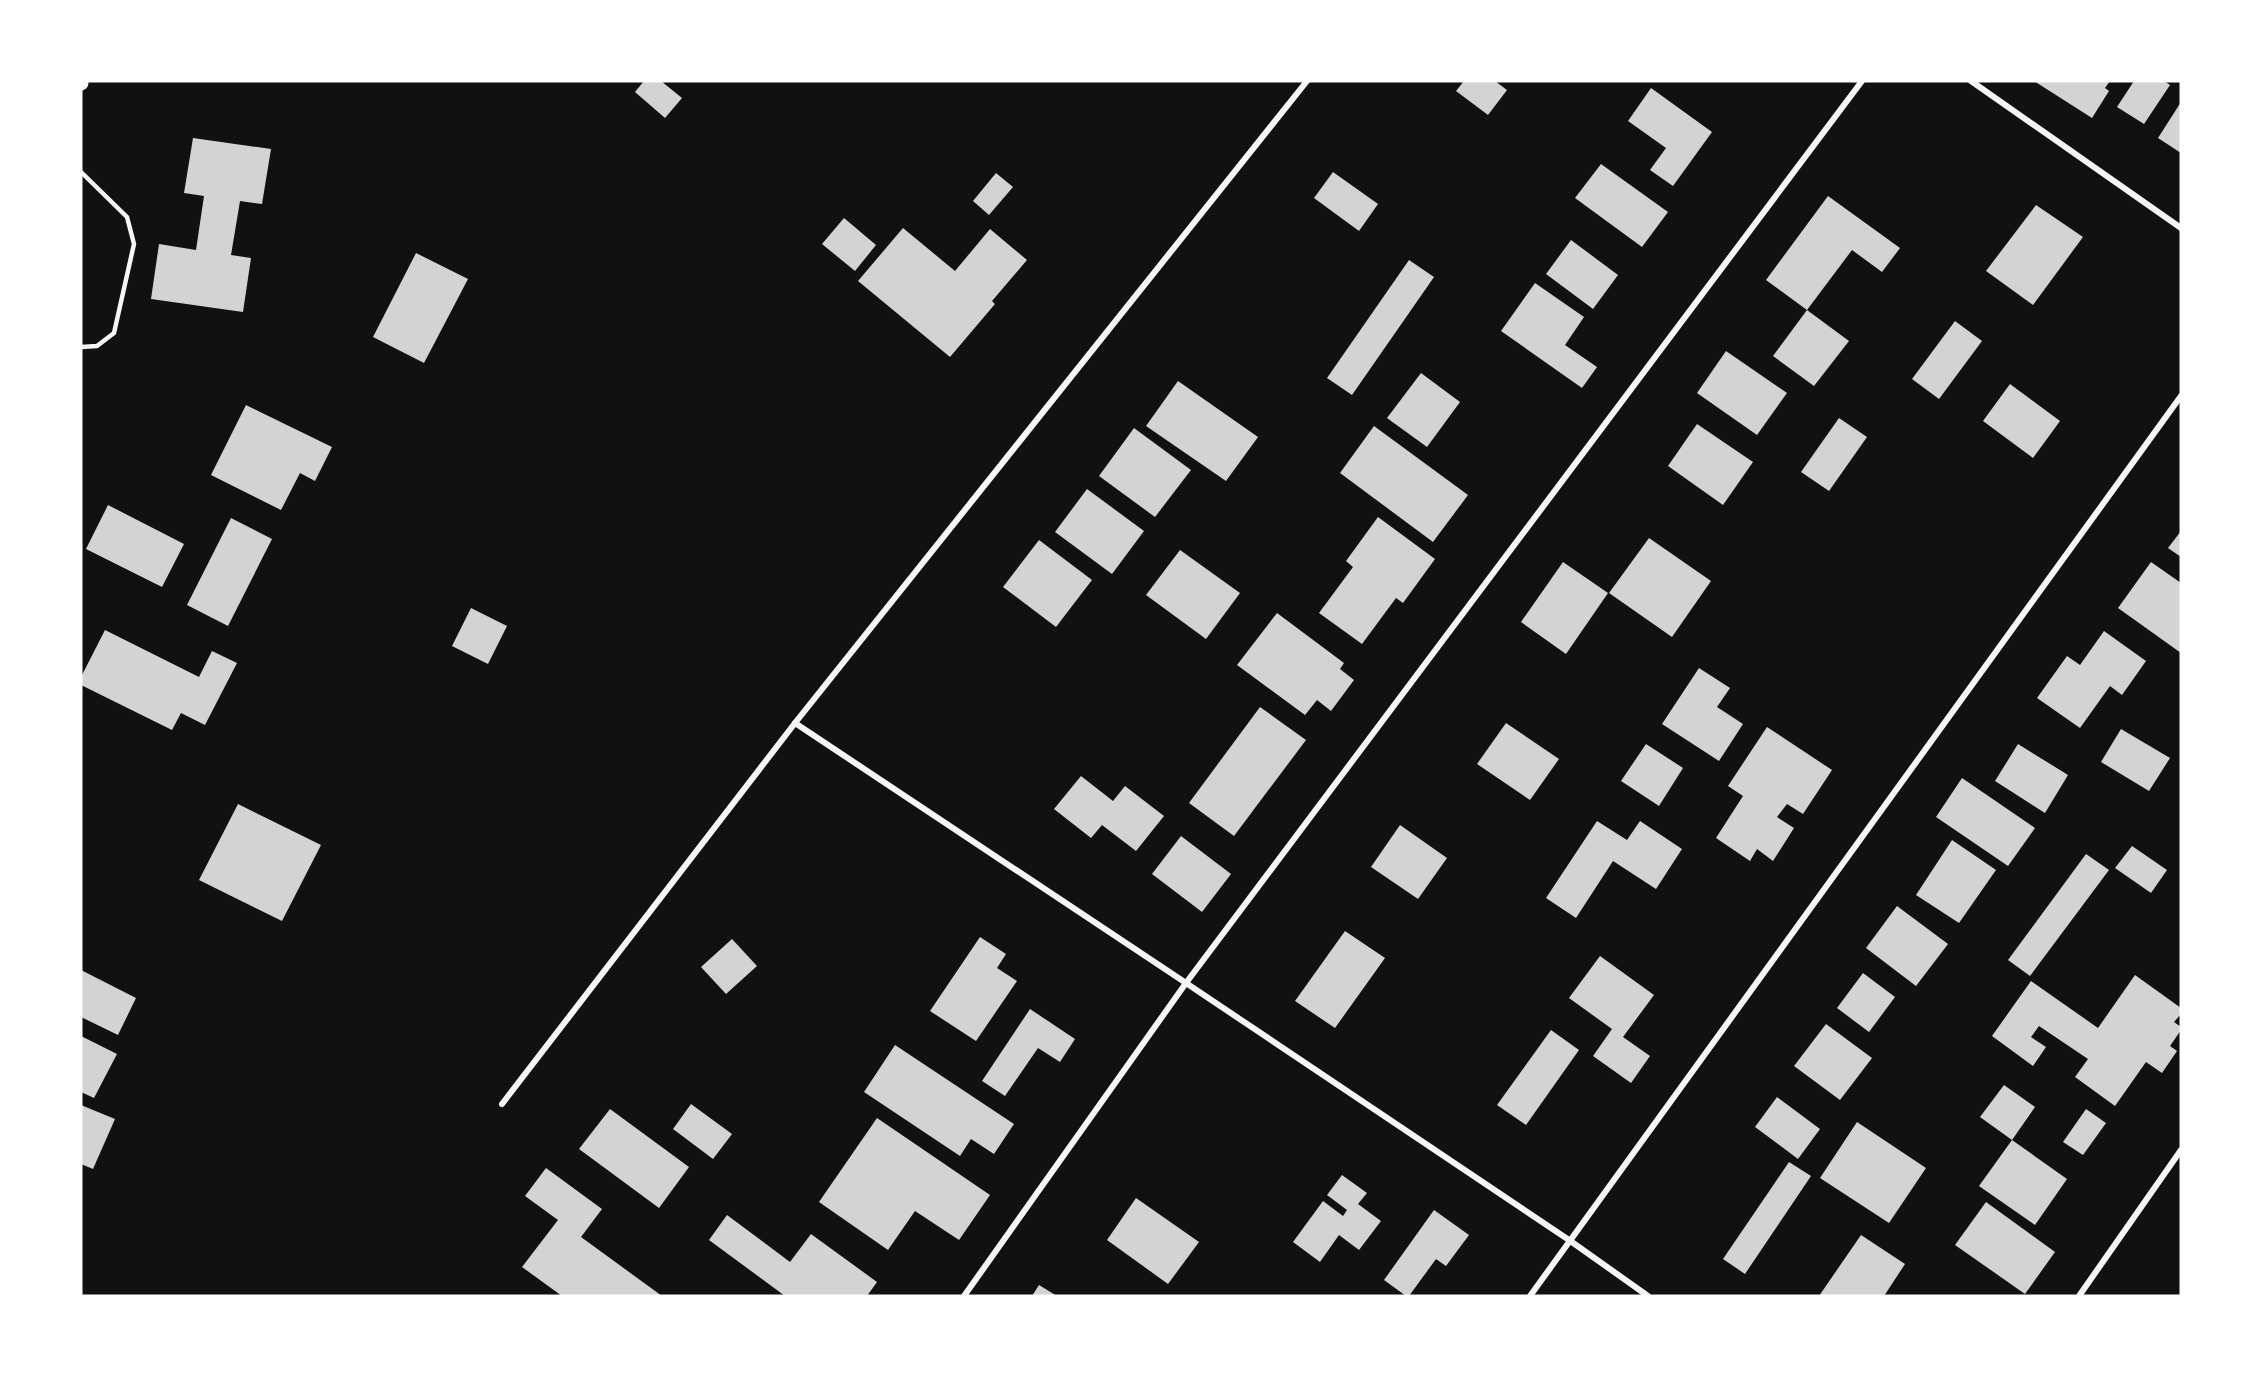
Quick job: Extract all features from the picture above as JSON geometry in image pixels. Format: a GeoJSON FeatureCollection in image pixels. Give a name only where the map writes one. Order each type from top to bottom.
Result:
{"type":"FeatureCollection","features":[{"type":"Feature","properties":{"kind":"street"},"geometry":{"type":"LineString","coordinates":[[501,1104],[795,723],[1307,81]]}},
{"type":"Feature","properties":{"kind":"street"},"geometry":{"type":"LineString","coordinates":[[964,1296],[1186,983],[1862,81]]}},
{"type":"Feature","properties":{"kind":"street"},"geometry":{"type":"LineString","coordinates":[[1971,81],[2181,228]]}},
{"type":"Feature","properties":{"kind":"street"},"geometry":{"type":"LineString","coordinates":[[1530,1296],[2181,396]]}},
{"type":"Feature","properties":{"kind":"street"},"geometry":{"type":"LineString","coordinates":[[795,723],[1569,1240],[1648,1296]]}},
{"type":"Feature","properties":{"kind":"street"},"geometry":{"type":"LineString","coordinates":[[2079,1296],[2181,1150]]}},
{"type":"Feature","properties":{"kind":"lane"},"geometry":{"type":"LineString","coordinates":[[81,172],[127,217],[134,244],[114,333],[97,346],[81,347]]}},
{"type":"Feature","properties":{"kind":"building"},"geometry":{"type":"Polygon","coordinates":[[[644,81],[661,81],[682,98],[665,118],[635,92],[644,81]]]}},
{"type":"Feature","properties":{"kind":"building"},"geometry":{"type":"Polygon","coordinates":[[[1464,81],[1495,81],[1507,90],[1488,115],[1456,91],[1464,81]]]}},
{"type":"Feature","properties":{"kind":"building"},"geometry":{"type":"Polygon","coordinates":[[[2034,81],[2110,81],[2105,88],[2109,91],[2092,118],[2034,81]]]}},
{"type":"Feature","properties":{"kind":"building"},"geometry":{"type":"Polygon","coordinates":[[[2134,81],[2164,81],[2170,85],[2144,124],[2117,107],[2134,81]]]}},
{"type":"Feature","properties":{"kind":"building"},"geometry":{"type":"Polygon","coordinates":[[[1651,88],[1712,132],[1673,186],[1650,170],[1666,148],[1628,121],[1651,88]]]}},
{"type":"Feature","properties":{"kind":"building"},"geometry":{"type":"Polygon","coordinates":[[[2181,102],[2181,153],[2158,138],[2181,102]]]}},
{"type":"Feature","properties":{"kind":"building"},"geometry":{"type":"Polygon","coordinates":[[[193,138],[271,149],[262,204],[240,201],[231,255],[251,258],[243,312],[151,299],[159,244],[196,250],[204,196],[184,193],[193,138]]]}},
{"type":"Feature","properties":{"kind":"building"},"geometry":{"type":"Polygon","coordinates":[[[1601,164],[1668,212],[1642,247],[1575,198],[1601,164]]]}},
{"type":"Feature","properties":{"kind":"building"},"geometry":{"type":"Polygon","coordinates":[[[1333,172],[1378,204],[1359,231],[1314,198],[1333,172]]]}},
{"type":"Feature","properties":{"kind":"building"},"geometry":{"type":"Polygon","coordinates":[[[996,173],[1013,187],[989,215],[973,201],[996,173]]]}},
{"type":"Feature","properties":{"kind":"building"},"geometry":{"type":"Polygon","coordinates":[[[1828,196],[1900,248],[1882,272],[1852,250],[1807,310],[1766,280],[1828,196]]]}},
{"type":"Feature","properties":{"kind":"building"},"geometry":{"type":"Polygon","coordinates":[[[2036,205],[2083,237],[2033,305],[1986,271],[2036,205]]]}},
{"type":"Feature","properties":{"kind":"building"},"geometry":{"type":"Polygon","coordinates":[[[844,218],[876,245],[855,271],[822,244],[844,218]]]}},
{"type":"Feature","properties":{"kind":"building"},"geometry":{"type":"Polygon","coordinates":[[[903,228],[955,271],[990,229],[1027,260],[992,301],[995,304],[950,357],[858,281],[903,228]]]}},
{"type":"Feature","properties":{"kind":"building"},"geometry":{"type":"Polygon","coordinates":[[[1571,240],[1618,275],[1593,309],[1546,274],[1571,240]]]}},
{"type":"Feature","properties":{"kind":"building"},"geometry":{"type":"Polygon","coordinates":[[[416,253],[468,279],[424,363],[373,337],[416,253]]]}},
{"type":"Feature","properties":{"kind":"building"},"geometry":{"type":"Polygon","coordinates":[[[1409,260],[1434,277],[1352,395],[1327,378],[1409,260]]]}},
{"type":"Feature","properties":{"kind":"building"},"geometry":{"type":"Polygon","coordinates":[[[1535,283],[1584,317],[1565,345],[1597,367],[1582,388],[1501,331],[1535,283]]]}},
{"type":"Feature","properties":{"kind":"building"},"geometry":{"type":"Polygon","coordinates":[[[1807,310],[1849,341],[1814,386],[1773,356],[1807,310]]]}},
{"type":"Feature","properties":{"kind":"building"},"geometry":{"type":"Polygon","coordinates":[[[1955,321],[1982,341],[1939,399],[1912,379],[1955,321]]]}},
{"type":"Feature","properties":{"kind":"building"},"geometry":{"type":"Polygon","coordinates":[[[1726,351],[1787,393],[1757,435],[1697,393],[1726,351]]]}},
{"type":"Feature","properties":{"kind":"building"},"geometry":{"type":"Polygon","coordinates":[[[1421,373],[1460,402],[1427,447],[1387,418],[1421,373]]]}},
{"type":"Feature","properties":{"kind":"building"},"geometry":{"type":"Polygon","coordinates":[[[1178,381],[1258,437],[1226,481],[1146,426],[1178,381]]]}},
{"type":"Feature","properties":{"kind":"building"},"geometry":{"type":"Polygon","coordinates":[[[2010,384],[2060,421],[2033,458],[1983,421],[2010,384]]]}},
{"type":"Feature","properties":{"kind":"building"},"geometry":{"type":"Polygon","coordinates":[[[246,405],[332,447],[315,481],[300,473],[281,510],[211,475],[246,405]]]}},
{"type":"Feature","properties":{"kind":"building"},"geometry":{"type":"Polygon","coordinates":[[[1839,418],[1867,437],[1829,491],[1801,472],[1839,418]]]}},
{"type":"Feature","properties":{"kind":"building"},"geometry":{"type":"Polygon","coordinates":[[[1697,424],[1753,462],[1723,505],[1668,466],[1697,424]]]}},
{"type":"Feature","properties":{"kind":"building"},"geometry":{"type":"Polygon","coordinates":[[[1374,426],[1468,495],[1433,542],[1340,473],[1374,426]]]}},
{"type":"Feature","properties":{"kind":"building"},"geometry":{"type":"Polygon","coordinates":[[[1134,428],[1191,470],[1155,517],[1099,476],[1134,428]]]}},
{"type":"Feature","properties":{"kind":"building"},"geometry":{"type":"Polygon","coordinates":[[[1087,489],[1144,531],[1112,574],[1055,532],[1087,489]]]}},
{"type":"Feature","properties":{"kind":"building"},"geometry":{"type":"Polygon","coordinates":[[[108,505],[184,544],[162,587],[86,549],[108,505]]]}},
{"type":"Feature","properties":{"kind":"building"},"geometry":{"type":"Polygon","coordinates":[[[1378,517],[1435,559],[1403,603],[1396,598],[1362,644],[1319,613],[1353,567],[1346,561],[1378,517]]]}},
{"type":"Feature","properties":{"kind":"building"},"geometry":{"type":"Polygon","coordinates":[[[231,518],[272,539],[228,626],[187,605],[231,518]]]}},
{"type":"Feature","properties":{"kind":"building"},"geometry":{"type":"Polygon","coordinates":[[[2181,531],[2181,557],[2168,548],[2181,531]]]}},
{"type":"Feature","properties":{"kind":"building"},"geometry":{"type":"Polygon","coordinates":[[[1649,538],[1711,581],[1672,637],[1609,593],[1649,538]]]}},
{"type":"Feature","properties":{"kind":"building"},"geometry":{"type":"Polygon","coordinates":[[[1039,540],[1092,580],[1056,627],[1003,587],[1039,540]]]}},
{"type":"Feature","properties":{"kind":"building"},"geometry":{"type":"Polygon","coordinates":[[[1180,550],[1240,593],[1206,639],[1146,595],[1180,550]]]}},
{"type":"Feature","properties":{"kind":"building"},"geometry":{"type":"Polygon","coordinates":[[[1563,562],[1608,593],[1566,654],[1521,622],[1563,562]]]}},
{"type":"Feature","properties":{"kind":"building"},"geometry":{"type":"Polygon","coordinates":[[[2151,562],[2181,583],[2181,653],[2118,608],[2151,562]]]}},
{"type":"Feature","properties":{"kind":"building"},"geometry":{"type":"Polygon","coordinates":[[[471,608],[507,626],[488,664],[452,646],[471,608]]]}},
{"type":"Feature","properties":{"kind":"building"},"geometry":{"type":"Polygon","coordinates":[[[1277,613],[1344,663],[1340,669],[1354,680],[1331,711],[1317,700],[1305,715],[1237,665],[1277,613]]]}},
{"type":"Feature","properties":{"kind":"building"},"geometry":{"type":"Polygon","coordinates":[[[105,630],[199,677],[212,651],[237,663],[205,725],[181,713],[172,730],[81,685],[81,677],[105,630]]]}},
{"type":"Feature","properties":{"kind":"building"},"geometry":{"type":"Polygon","coordinates":[[[2104,631],[2146,661],[2122,695],[2110,686],[2080,728],[2037,698],[2067,656],[2080,665],[2104,631]]]}},
{"type":"Feature","properties":{"kind":"building"},"geometry":{"type":"Polygon","coordinates":[[[1699,668],[1730,688],[1717,707],[1743,724],[1719,761],[1662,724],[1699,668]]]}},
{"type":"Feature","properties":{"kind":"building"},"geometry":{"type":"Polygon","coordinates":[[[1260,707],[1306,740],[1234,836],[1189,803],[1260,707]]]}},
{"type":"Feature","properties":{"kind":"building"},"geometry":{"type":"Polygon","coordinates":[[[1506,723],[1559,759],[1530,800],[1477,764],[1506,723]]]}},
{"type":"Feature","properties":{"kind":"building"},"geometry":{"type":"Polygon","coordinates":[[[1767,727],[1832,770],[1803,814],[1787,804],[1777,817],[1794,828],[1773,861],[1757,849],[1750,861],[1716,838],[1743,796],[1728,786],[1767,727]]]}},
{"type":"Feature","properties":{"kind":"building"},"geometry":{"type":"Polygon","coordinates":[[[2121,729],[2170,758],[2149,791],[2101,762],[2121,729]]]}},
{"type":"Feature","properties":{"kind":"building"},"geometry":{"type":"Polygon","coordinates":[[[1646,744],[1683,768],[1659,806],[1621,781],[1646,744]]]}},
{"type":"Feature","properties":{"kind":"building"},"geometry":{"type":"Polygon","coordinates":[[[2018,744],[2068,775],[2045,813],[1995,781],[2018,744]]]}},
{"type":"Feature","properties":{"kind":"building"},"geometry":{"type":"Polygon","coordinates":[[[1081,776],[1113,801],[1125,786],[1164,816],[1136,851],[1102,825],[1091,838],[1054,809],[1081,776]]]}},
{"type":"Feature","properties":{"kind":"building"},"geometry":{"type":"Polygon","coordinates":[[[1962,778],[2035,828],[2008,866],[1936,817],[1962,778]]]}},
{"type":"Feature","properties":{"kind":"building"},"geometry":{"type":"Polygon","coordinates":[[[238,804],[321,845],[282,921],[199,880],[238,804]]]}},
{"type":"Feature","properties":{"kind":"building"},"geometry":{"type":"Polygon","coordinates":[[[1597,821],[1627,840],[1640,821],[1682,849],[1656,889],[1613,861],[1576,918],[1546,898],[1597,821]]]}},
{"type":"Feature","properties":{"kind":"building"},"geometry":{"type":"Polygon","coordinates":[[[1400,825],[1447,858],[1418,899],[1371,867],[1400,825]]]}},
{"type":"Feature","properties":{"kind":"building"},"geometry":{"type":"Polygon","coordinates":[[[1181,836],[1231,874],[1202,912],[1152,874],[1181,836]]]}},
{"type":"Feature","properties":{"kind":"building"},"geometry":{"type":"Polygon","coordinates":[[[1952,840],[1996,870],[1959,923],[1916,895],[1952,840]]]}},
{"type":"Feature","properties":{"kind":"building"},"geometry":{"type":"Polygon","coordinates":[[[2132,846],[2167,870],[2151,893],[2115,868],[2132,846]]]}},
{"type":"Feature","properties":{"kind":"building"},"geometry":{"type":"Polygon","coordinates":[[[2086,854],[2109,870],[2030,976],[2008,960],[2086,854]]]}},
{"type":"Feature","properties":{"kind":"building"},"geometry":{"type":"Polygon","coordinates":[[[1897,906],[1948,944],[1916,986],[1866,948],[1897,906]]]}},
{"type":"Feature","properties":{"kind":"building"},"geometry":{"type":"Polygon","coordinates":[[[1345,931],[1385,958],[1335,1028],[1295,1001],[1345,931]]]}},
{"type":"Feature","properties":{"kind":"building"},"geometry":{"type":"Polygon","coordinates":[[[980,937],[1006,954],[997,968],[1017,981],[976,1041],[930,1011],[980,937]]]}},
{"type":"Feature","properties":{"kind":"building"},"geometry":{"type":"Polygon","coordinates":[[[732,939],[757,966],[726,994],[701,967],[732,939]]]}},
{"type":"Feature","properties":{"kind":"building"},"geometry":{"type":"Polygon","coordinates":[[[1600,956],[1654,995],[1623,1037],[1650,1056],[1631,1083],[1593,1056],[1612,1029],[1569,998],[1600,956]]]}},
{"type":"Feature","properties":{"kind":"building"},"geometry":{"type":"Polygon","coordinates":[[[81,970],[136,998],[118,1035],[81,1017],[81,970]]]}},
{"type":"Feature","properties":{"kind":"building"},"geometry":{"type":"Polygon","coordinates":[[[1863,973],[1895,997],[1869,1032],[1837,1008],[1863,973]]]}},
{"type":"Feature","properties":{"kind":"building"},"geometry":{"type":"Polygon","coordinates":[[[2135,975],[2181,1008],[2181,1014],[2174,1022],[2181,1027],[2181,1030],[2170,1046],[2177,1051],[2162,1073],[2146,1062],[2115,1106],[2075,1077],[2088,1059],[2039,1026],[2031,1037],[2046,1047],[2033,1066],[1992,1036],[2031,981],[2098,1028],[2135,975]]]}},
{"type":"Feature","properties":{"kind":"building"},"geometry":{"type":"Polygon","coordinates":[[[1030,1009],[1075,1039],[1060,1062],[1038,1048],[1005,1096],[982,1081],[1030,1009]]]}},
{"type":"Feature","properties":{"kind":"building"},"geometry":{"type":"Polygon","coordinates":[[[1826,1024],[1872,1058],[1840,1100],[1794,1066],[1826,1024]]]}},
{"type":"Feature","properties":{"kind":"building"},"geometry":{"type":"Polygon","coordinates":[[[1551,1030],[1579,1050],[1526,1125],[1497,1105],[1551,1030]]]}},
{"type":"Feature","properties":{"kind":"building"},"geometry":{"type":"Polygon","coordinates":[[[81,1036],[117,1054],[94,1098],[81,1092],[81,1036]]]}},
{"type":"Feature","properties":{"kind":"building"},"geometry":{"type":"Polygon","coordinates":[[[895,1045],[1014,1124],[994,1154],[971,1139],[960,1156],[864,1092],[895,1045]]]}},
{"type":"Feature","properties":{"kind":"building"},"geometry":{"type":"Polygon","coordinates":[[[2004,1085],[2035,1107],[2012,1140],[1980,1117],[2004,1085]]]}},
{"type":"Feature","properties":{"kind":"building"},"geometry":{"type":"Polygon","coordinates":[[[1777,1097],[1820,1129],[1798,1159],[1755,1127],[1777,1097]]]}},
{"type":"Feature","properties":{"kind":"building"},"geometry":{"type":"Polygon","coordinates":[[[691,1104],[732,1134],[713,1159],[673,1129],[691,1104]]]}},
{"type":"Feature","properties":{"kind":"building"},"geometry":{"type":"Polygon","coordinates":[[[81,1105],[115,1119],[93,1169],[81,1164],[81,1105]]]}},
{"type":"Feature","properties":{"kind":"building"},"geometry":{"type":"Polygon","coordinates":[[[610,1109],[689,1167],[659,1208],[579,1149],[610,1109]]]}},
{"type":"Feature","properties":{"kind":"building"},"geometry":{"type":"Polygon","coordinates":[[[2086,1109],[2106,1123],[2083,1155],[2063,1142],[2086,1109]]]}},
{"type":"Feature","properties":{"kind":"building"},"geometry":{"type":"Polygon","coordinates":[[[877,1118],[990,1195],[959,1240],[915,1211],[888,1250],[819,1202],[877,1118]]]}},
{"type":"Feature","properties":{"kind":"building"},"geometry":{"type":"Polygon","coordinates":[[[1857,1122],[1926,1168],[1889,1223],[1820,1178],[1857,1122]]]}},
{"type":"Feature","properties":{"kind":"building"},"geometry":{"type":"Polygon","coordinates":[[[2012,1140],[2067,1179],[2035,1225],[1979,1186],[2012,1140]]]}},
{"type":"Feature","properties":{"kind":"building"},"geometry":{"type":"Polygon","coordinates":[[[1789,1162],[1811,1176],[1745,1274],[1723,1259],[1789,1162]]]}},
{"type":"Feature","properties":{"kind":"building"},"geometry":{"type":"Polygon","coordinates":[[[546,1168],[602,1209],[581,1237],[662,1296],[562,1296],[522,1267],[558,1220],[525,1196],[546,1168]]]}},
{"type":"Feature","properties":{"kind":"building"},"geometry":{"type":"Polygon","coordinates":[[[1342,1175],[1367,1193],[1358,1204],[1381,1221],[1359,1250],[1339,1235],[1320,1262],[1293,1242],[1323,1201],[1343,1216],[1347,1210],[1327,1195],[1342,1175]]]}},
{"type":"Feature","properties":{"kind":"building"},"geometry":{"type":"Polygon","coordinates":[[[1136,1198],[1199,1242],[1168,1284],[1107,1240],[1136,1198]]]}},
{"type":"Feature","properties":{"kind":"building"},"geometry":{"type":"Polygon","coordinates":[[[1986,1202],[2055,1252],[2025,1294],[1955,1245],[1986,1202]]]}},
{"type":"Feature","properties":{"kind":"building"},"geometry":{"type":"Polygon","coordinates":[[[1434,1210],[1469,1235],[1446,1266],[1436,1259],[1409,1296],[1406,1296],[1384,1280],[1434,1210]]]}},
{"type":"Feature","properties":{"kind":"building"},"geometry":{"type":"Polygon","coordinates":[[[727,1215],[790,1262],[811,1234],[877,1282],[867,1296],[785,1296],[709,1240],[727,1215]]]}},
{"type":"Feature","properties":{"kind":"building"},"geometry":{"type":"Polygon","coordinates":[[[1861,1235],[1905,1264],[1884,1296],[1819,1296],[1861,1235]]]}},
{"type":"Feature","properties":{"kind":"building"},"geometry":{"type":"Polygon","coordinates":[[[1039,1285],[1057,1296],[1032,1296],[1039,1285]]]}}]}
